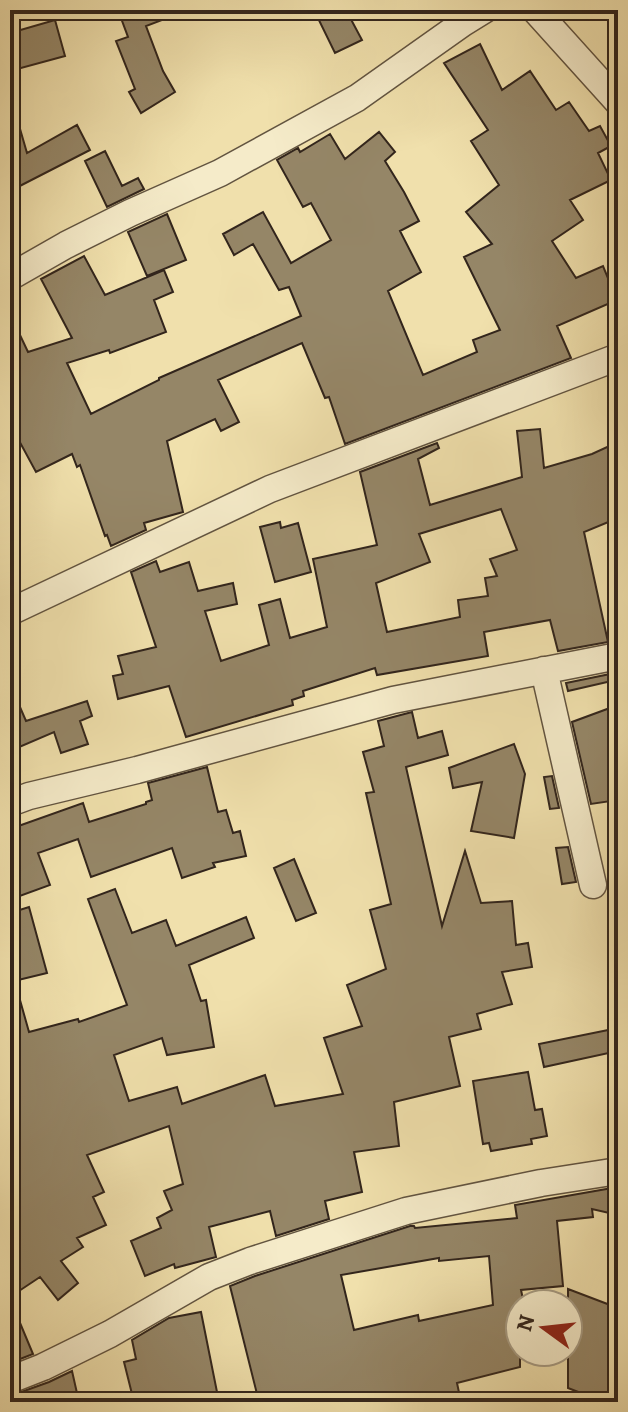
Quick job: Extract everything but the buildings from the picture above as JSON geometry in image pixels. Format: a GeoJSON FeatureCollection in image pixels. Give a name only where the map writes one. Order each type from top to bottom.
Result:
{"type":"FeatureCollection","features":[{"type":"Feature","properties":{"kind":"street"},"geometry":{"type":"LineString","coordinates":[[10,277],[130,213],[220,173],[357,98],[484,10]]}},
{"type":"Feature","properties":{"kind":"street"},"geometry":{"type":"LineString","coordinates":[[535,10],[618,102]]}},
{"type":"Feature","properties":{"kind":"street"},"geometry":{"type":"LineString","coordinates":[[10,612],[270,489],[618,357]]}},
{"type":"Feature","properties":{"kind":"street"},"geometry":{"type":"LineString","coordinates":[[10,803],[393,700],[618,656]]}},
{"type":"Feature","properties":{"kind":"street"},"geometry":{"type":"LineString","coordinates":[[544,670],[593,885]]}},
{"type":"Feature","properties":{"kind":"street"},"geometry":{"type":"LineString","coordinates":[[10,1380],[110,1334],[209,1277],[250,1261],[406,1211],[541,1183],[618,1171]]}}]}
